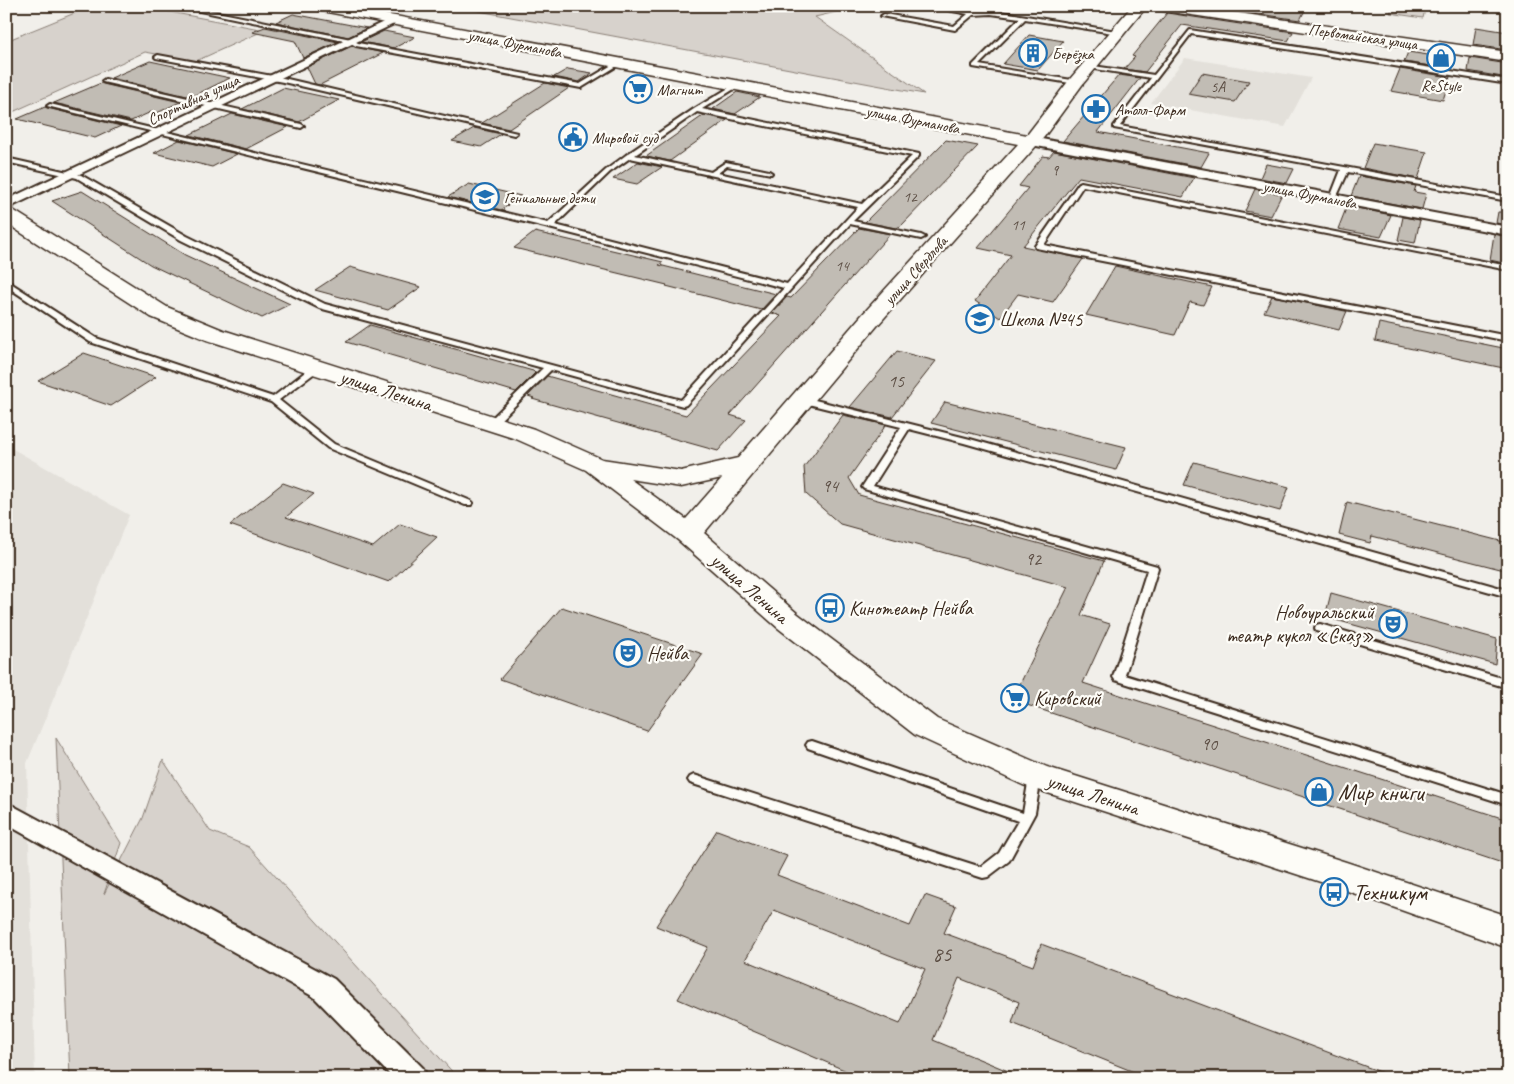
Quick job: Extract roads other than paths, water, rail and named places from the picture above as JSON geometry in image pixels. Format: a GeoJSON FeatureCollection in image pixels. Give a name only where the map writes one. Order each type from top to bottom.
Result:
{"type":"FeatureCollection","features":[{"type":"Feature","properties":{"kind":"main road","name":"улица Фурманова"},"geometry":{"type":"LineString","coordinates":[[317,6],[368,16],[390,13],[619,63],[1031,141]]}},
{"type":"Feature","properties":{"kind":"main road","name":"улица Свердлова"},"geometry":{"type":"LineString","coordinates":[[688,534],[869,321],[1031,141],[1076,82],[1140,6]]}},
{"type":"Feature","properties":{"kind":"main road","name":"Первомайская улица"},"geometry":{"type":"LineString","coordinates":[[1158,6],[1508,57]]}},
{"type":"Feature","properties":{"kind":"main road","name":"улица Ленина"},"geometry":{"type":"LineString","coordinates":[[6,214],[159,312],[216,335],[525,434],[595,465],[688,534],[788,621],[926,727],[1035,776],[1346,876],[1508,932]]}},
{"type":"Feature","properties":{"kind":"main road"},"geometry":{"type":"LineString","coordinates":[[595,465],[681,479],[748,464]]}},
{"type":"Feature","properties":{"kind":"street","name":"Спортивная улица"},"geometry":{"type":"LineString","coordinates":[[6,205],[351,41],[390,13]]}},
{"type":"Feature","properties":{"kind":"street","name":"улица Фурманова"},"geometry":{"type":"LineString","coordinates":[[1031,141],[1508,231]]}},
{"type":"Feature","properties":{"kind":"street"},"geometry":{"type":"LineString","coordinates":[[6,812],[324,988],[413,1078]]}},
{"type":"Feature","properties":{"kind":"lane"},"geometry":{"type":"LineString","coordinates":[[57,6],[64,8]]}},
{"type":"Feature","properties":{"kind":"lane"},"geometry":{"type":"LineString","coordinates":[[178,6],[351,41],[356,44],[581,86],[619,63]]}},
{"type":"Feature","properties":{"kind":"lane"},"geometry":{"type":"LineString","coordinates":[[929,6],[972,13],[991,12],[1119,32]]}},
{"type":"Feature","properties":{"kind":"lane"},"geometry":{"type":"LineString","coordinates":[[884,16],[955,28],[972,13]]}},
{"type":"Feature","properties":{"kind":"lane"},"geometry":{"type":"LineString","coordinates":[[1024,17],[975,66],[1076,82]]}},
{"type":"Feature","properties":{"kind":"lane"},"geometry":{"type":"LineString","coordinates":[[1508,82],[1190,32],[1116,127],[1508,199]]}},
{"type":"Feature","properties":{"kind":"lane"},"geometry":{"type":"LineString","coordinates":[[158,57],[273,79],[514,133]]}},
{"type":"Feature","properties":{"kind":"lane"},"geometry":{"type":"LineString","coordinates":[[1090,66],[1155,77]]}},
{"type":"Feature","properties":{"kind":"lane"},"geometry":{"type":"LineString","coordinates":[[105,81],[301,126]]}},
{"type":"Feature","properties":{"kind":"lane"},"geometry":{"type":"LineString","coordinates":[[550,226],[608,170],[696,110],[737,85]]}},
{"type":"Feature","properties":{"kind":"lane"},"geometry":{"type":"LineString","coordinates":[[50,106],[550,226],[789,287]]}},
{"type":"Feature","properties":{"kind":"lane"},"geometry":{"type":"LineString","coordinates":[[6,160],[79,176],[184,238],[322,306],[683,403],[863,206],[917,155],[696,110]]}},
{"type":"Feature","properties":{"kind":"lane"},"geometry":{"type":"LineString","coordinates":[[628,156],[863,206]]}},
{"type":"Feature","properties":{"kind":"lane"},"geometry":{"type":"LineString","coordinates":[[712,174],[726,164],[769,173]]}},
{"type":"Feature","properties":{"kind":"lane"},"geometry":{"type":"LineString","coordinates":[[1333,198],[1345,170]]}},
{"type":"Feature","properties":{"kind":"lane"},"geometry":{"type":"LineString","coordinates":[[1508,268],[1081,184],[1039,246],[1508,339]]}},
{"type":"Feature","properties":{"kind":"lane"},"geometry":{"type":"LineString","coordinates":[[849,222],[921,237]]}},
{"type":"Feature","properties":{"kind":"lane"},"geometry":{"type":"LineString","coordinates":[[6,282],[93,340],[274,400],[331,446],[468,503]]}},
{"type":"Feature","properties":{"kind":"lane"},"geometry":{"type":"LineString","coordinates":[[274,400],[317,367]]}},
{"type":"Feature","properties":{"kind":"lane"},"geometry":{"type":"LineString","coordinates":[[492,423],[549,367]]}},
{"type":"Feature","properties":{"kind":"lane"},"geometry":{"type":"LineString","coordinates":[[803,400],[977,444],[1508,594]]}},
{"type":"Feature","properties":{"kind":"lane"},"geometry":{"type":"LineString","coordinates":[[906,426],[867,487],[1154,568],[1119,677],[1508,800]]}},
{"type":"Feature","properties":{"kind":"lane"},"geometry":{"type":"LineString","coordinates":[[1320,628],[1508,684]]}},
{"type":"Feature","properties":{"kind":"lane"},"geometry":{"type":"LineString","coordinates":[[812,746],[1025,819]]}},
{"type":"Feature","properties":{"kind":"lane"},"geometry":{"type":"LineString","coordinates":[[694,780],[983,873],[1004,857],[1029,813],[1035,776]]}},
{"type":"Feature","properties":{"kind":"place","name":"Берёзка"},"geometry":{"type":"Point","coordinates":[1033,53]}},
{"type":"Feature","properties":{"kind":"place","name":"ReStyle"},"geometry":{"type":"Point","coordinates":[1441,58]}},
{"type":"Feature","properties":{"kind":"place","name":"Магнит"},"geometry":{"type":"Point","coordinates":[638,89]}},
{"type":"Feature","properties":{"kind":"place","name":"Атолл-Фарм"},"geometry":{"type":"Point","coordinates":[1096,109]}},
{"type":"Feature","properties":{"kind":"place","name":"Мировой суд"},"geometry":{"type":"Point","coordinates":[573,137]}},
{"type":"Feature","properties":{"kind":"place","name":"Гениальные дети"},"geometry":{"type":"Point","coordinates":[485,197]}},
{"type":"Feature","properties":{"kind":"place","name":"Школа №45"},"geometry":{"type":"Point","coordinates":[980,319]}},
{"type":"Feature","properties":{"kind":"place","name":"Кинотеатр Нейва"},"geometry":{"type":"Point","coordinates":[830,608]}},
{"type":"Feature","properties":{"kind":"place","name":"Новоуральский театр кукол «Сказ»"},"geometry":{"type":"Point","coordinates":[1393,624]}},
{"type":"Feature","properties":{"kind":"place","name":"Нейва"},"geometry":{"type":"Point","coordinates":[628,653]}},
{"type":"Feature","properties":{"kind":"place","name":"Кировский"},"geometry":{"type":"Point","coordinates":[1015,698]}},
{"type":"Feature","properties":{"kind":"place","name":"Мир книги"},"geometry":{"type":"Point","coordinates":[1319,792]}},
{"type":"Feature","properties":{"kind":"place","name":"Техникум"},"geometry":{"type":"Point","coordinates":[1334,892]}}]}
